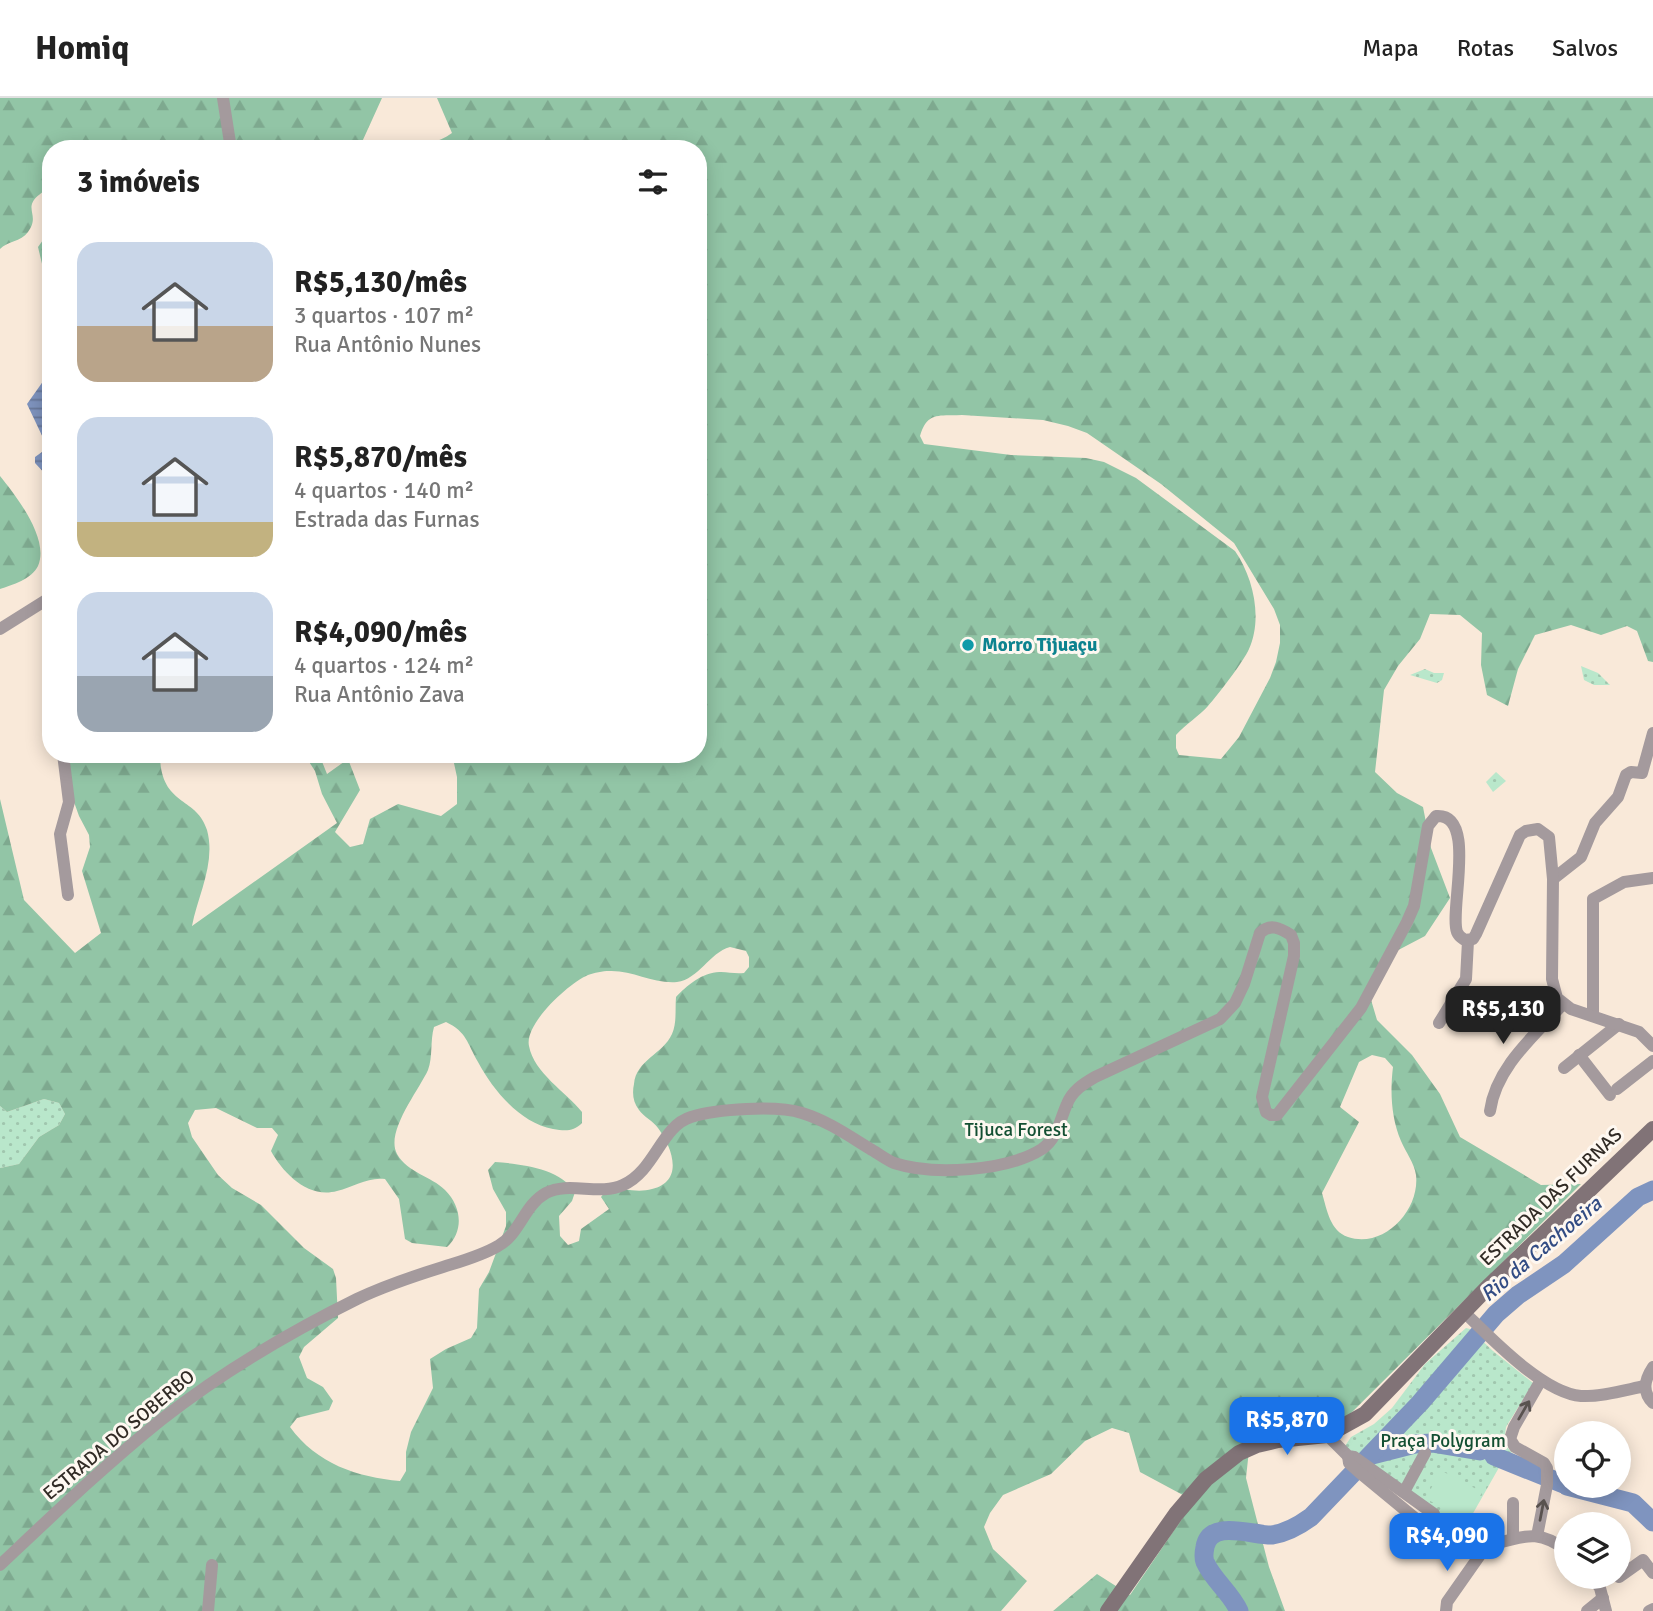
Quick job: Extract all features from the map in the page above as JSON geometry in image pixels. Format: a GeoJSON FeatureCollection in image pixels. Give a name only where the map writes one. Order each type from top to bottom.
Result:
{"type":"FeatureCollection","features":[{"type":"Feature","properties":{"kind":"main road","name":"ESTRADA DAS FURNAS"},"geometry":{"type":"LineString","coordinates":[[1108,1611],[1176,1514],[1206,1479],[1239,1453],[1268,1443],[1327,1435],[1365,1415],[1470,1318],[1653,1129]]}},
{"type":"Feature","properties":{"kind":"street"},"geometry":{"type":"LineString","coordinates":[[223,98],[230,140]]}},
{"type":"Feature","properties":{"kind":"street"},"geometry":{"type":"LineString","coordinates":[[0,629],[42,603]]}},
{"type":"Feature","properties":{"kind":"street"},"geometry":{"type":"LineString","coordinates":[[1553,879],[1581,857],[1595,823],[1618,797],[1626,775],[1631,772],[1648,774],[1653,733]]}},
{"type":"Feature","properties":{"kind":"street"},"geometry":{"type":"LineString","coordinates":[[64,763],[69,802],[60,834],[68,895]]}},
{"type":"Feature","properties":{"kind":"street","name":"ESTRADA DO SOBERBO"},"geometry":{"type":"LineString","coordinates":[[0,1566],[160,1421],[224,1375],[307,1325],[360,1298],[416,1276],[482,1255],[500,1245],[511,1237],[527,1213],[546,1193],[558,1189],[612,1189],[625,1185],[649,1164],[672,1130],[690,1117],[764,1109],[799,1112],[831,1125],[893,1162],[921,1168],[961,1169],[999,1165],[1042,1148],[1052,1138],[1076,1089],[1095,1077],[1220,1019],[1235,1003],[1244,984],[1260,933],[1272,926],[1290,935],[1294,943],[1294,956],[1262,1097],[1266,1112],[1277,1115],[1361,1008],[1407,922],[1416,895],[1429,827],[1436,816],[1450,819],[1455,827],[1460,867],[1456,920],[1458,933],[1462,939],[1468,941]]}},
{"type":"Feature","properties":{"kind":"street"},"geometry":{"type":"LineString","coordinates":[[1439,1023],[1466,979],[1468,941],[1476,934],[1516,843],[1526,831],[1538,829],[1549,837],[1553,879],[1552,979],[1557,998],[1563,1004],[1639,1032],[1653,1046]]}},
{"type":"Feature","properties":{"kind":"street"},"geometry":{"type":"LineString","coordinates":[[1592,1016],[1593,899],[1624,882],[1653,878]]}},
{"type":"Feature","properties":{"kind":"street"},"geometry":{"type":"LineString","coordinates":[[1490,1111],[1503,1073],[1563,1004]]}},
{"type":"Feature","properties":{"kind":"street"},"geometry":{"type":"LineString","coordinates":[[1564,1068],[1619,1024]]}},
{"type":"Feature","properties":{"kind":"street"},"geometry":{"type":"LineString","coordinates":[[1579,1055],[1614,1092],[1653,1061]]}},
{"type":"Feature","properties":{"kind":"street"},"geometry":{"type":"LineString","coordinates":[[1470,1318],[1541,1380],[1566,1394],[1584,1396],[1645,1386]]}},
{"type":"Feature","properties":{"kind":"street"},"geometry":{"type":"LineString","coordinates":[[1653,1367],[1646,1378],[1645,1386],[1648,1398],[1653,1403]]}},
{"type":"Feature","properties":{"kind":"street"},"geometry":{"type":"LineString","coordinates":[[1537,1536],[1547,1478],[1544,1463],[1515,1447],[1510,1439],[1541,1380]]}},
{"type":"Feature","properties":{"kind":"street"},"geometry":{"type":"LineString","coordinates":[[1327,1435],[1416,1519],[1465,1540],[1486,1545],[1526,1535],[1554,1541]]}},
{"type":"Feature","properties":{"kind":"street"},"geometry":{"type":"LineString","coordinates":[[1404,1492],[1425,1453]]}},
{"type":"Feature","properties":{"kind":"street"},"geometry":{"type":"LineString","coordinates":[[1355,1463],[1404,1492],[1434,1514],[1438,1527]]}},
{"type":"Feature","properties":{"kind":"street"},"geometry":{"type":"LineString","coordinates":[[1513,1503],[1513,1538]]}},
{"type":"Feature","properties":{"kind":"street"},"geometry":{"type":"LineString","coordinates":[[1446,1611],[1447,1602],[1486,1545]]}},
{"type":"Feature","properties":{"kind":"street"},"geometry":{"type":"LineString","coordinates":[[208,1611],[212,1565]]}},
{"type":"Feature","properties":{"kind":"street"},"geometry":{"type":"LineString","coordinates":[[1631,1572],[1648,1565]]}},
{"type":"Feature","properties":{"kind":"street"},"geometry":{"type":"LineString","coordinates":[[1587,1611],[1602,1599]]}},
{"type":"Feature","properties":{"kind":"green space","name":"Tijuca Forest"},"geometry":{"type":"Polygon","coordinates":[[[0,98],[382,98],[363,140],[42,140],[42,193],[32,205],[32,225],[25,235],[0,249],[0,98]]]}},
{"type":"Feature","properties":{"kind":"green space","name":"Tijuca Forest"},"geometry":{"type":"Polygon","coordinates":[[[437,98],[1653,98],[1653,662],[1648,661],[1637,631],[1627,626],[1601,635],[1571,625],[1535,635],[1518,669],[1508,706],[1487,695],[1481,665],[1482,633],[1460,615],[1430,614],[1420,639],[1398,666],[1384,690],[1375,772],[1397,793],[1423,807],[1431,848],[1450,898],[1425,936],[1385,957],[1369,993],[1377,1020],[1412,1055],[1440,1094],[1460,1137],[1541,1185],[1581,1184],[1325,1439],[1249,1450],[1246,1478],[1269,1567],[1285,1611],[1053,1611],[1097,1574],[1130,1595],[1194,1501],[1140,1472],[1129,1433],[1112,1428],[1085,1441],[1051,1474],[1003,1495],[990,1513],[984,1527],[993,1549],[1027,1581],[1001,1611],[0,1611],[0,1168],[19,1164],[39,1137],[59,1125],[65,1114],[59,1103],[44,1099],[7,1112],[0,1106],[0,799],[24,900],[75,953],[101,933],[82,871],[90,847],[89,835],[74,802],[68,763],[161,763],[166,783],[172,792],[195,811],[207,830],[208,867],[192,926],[337,823],[310,763],[323,763],[327,774],[342,763],[350,763],[360,790],[335,832],[350,847],[363,844],[370,819],[398,804],[441,816],[457,804],[454,763],[707,763],[707,140],[439,140],[452,133],[437,98]],[[941,415],[926,422],[920,436],[924,444],[1011,455],[1086,458],[1104,462],[1136,478],[1235,551],[1247,573],[1254,598],[1253,637],[1246,654],[1218,695],[1176,735],[1179,755],[1221,759],[1239,737],[1276,662],[1280,625],[1274,609],[1234,543],[1161,484],[1087,433],[1043,420],[941,415]],[[730,947],[716,955],[692,976],[677,982],[660,981],[618,971],[588,975],[570,986],[540,1016],[529,1037],[529,1046],[537,1065],[582,1112],[582,1123],[572,1129],[557,1130],[541,1126],[519,1113],[491,1083],[458,1030],[446,1022],[434,1027],[428,1070],[399,1123],[395,1145],[397,1154],[407,1166],[439,1185],[455,1204],[458,1226],[447,1247],[412,1243],[405,1239],[399,1199],[385,1179],[366,1181],[337,1191],[307,1188],[282,1168],[271,1151],[278,1135],[272,1128],[257,1128],[216,1108],[195,1110],[188,1123],[192,1137],[218,1175],[232,1188],[261,1205],[304,1248],[333,1269],[336,1278],[338,1318],[304,1347],[299,1357],[307,1378],[323,1387],[333,1401],[329,1410],[297,1418],[290,1427],[301,1440],[325,1459],[353,1472],[400,1481],[406,1471],[406,1452],[411,1432],[433,1388],[430,1359],[471,1338],[477,1328],[479,1289],[489,1272],[506,1226],[506,1212],[493,1189],[488,1170],[495,1162],[550,1172],[568,1184],[575,1192],[572,1201],[559,1216],[560,1236],[568,1245],[579,1241],[581,1229],[609,1209],[601,1197],[609,1187],[647,1190],[662,1185],[669,1179],[673,1163],[668,1144],[654,1123],[635,1104],[633,1091],[636,1076],[672,1034],[676,997],[680,993],[708,974],[744,973],[749,967],[746,951],[730,947]],[[1372,1055],[1359,1062],[1340,1107],[1359,1122],[1322,1193],[1330,1219],[1337,1230],[1348,1237],[1361,1239],[1386,1232],[1397,1224],[1406,1213],[1416,1188],[1412,1162],[1401,1141],[1393,1114],[1393,1067],[1385,1058],[1372,1055]]]}},
{"type":"Feature","properties":{"kind":"green space"},"geometry":{"type":"Polygon","coordinates":[[[42,241],[42,264],[38,247],[42,241]]]}},
{"type":"Feature","properties":{"kind":"green space"},"geometry":{"type":"Polygon","coordinates":[[[0,476],[30,518],[39,543],[40,555],[38,566],[31,575],[0,589],[0,476]]]}},
{"type":"Feature","properties":{"kind":"green space"},"geometry":{"type":"Polygon","coordinates":[[[1581,666],[1598,673],[1610,685],[1594,685],[1584,680],[1581,666]]]}},
{"type":"Feature","properties":{"kind":"green space"},"geometry":{"type":"Polygon","coordinates":[[[1425,669],[1444,673],[1442,680],[1437,683],[1410,675],[1425,669]]]}},
{"type":"Feature","properties":{"kind":"green space"},"geometry":{"type":"Polygon","coordinates":[[[1496,772],[1506,781],[1493,792],[1486,782],[1496,772]]]}},
{"type":"Feature","properties":{"kind":"green space"},"geometry":{"type":"Polygon","coordinates":[[[44,1099],[59,1103],[65,1114],[59,1125],[39,1137],[19,1164],[0,1168],[0,1106],[7,1112],[44,1099]]]}},
{"type":"Feature","properties":{"kind":"green space","name":"Praça Polygram"},"geometry":{"type":"Polygon","coordinates":[[[1466,1328],[1533,1383],[1506,1427],[1504,1443],[1512,1453],[1543,1471],[1543,1483],[1501,1464],[1460,1532],[1442,1522],[1345,1446],[1351,1437],[1374,1424],[1392,1408],[1425,1364],[1466,1328]]]}},
{"type":"Feature","properties":{"kind":"green space"},"geometry":{"type":"Polygon","coordinates":[[[1440,1470],[1482,1492],[1469,1520],[1426,1499],[1440,1470]]]}},
{"type":"Feature","properties":{"kind":"water"},"geometry":{"type":"Polygon","coordinates":[[[42,383],[42,436],[27,404],[42,383]]]}},
{"type":"Feature","properties":{"kind":"water"},"geometry":{"type":"Polygon","coordinates":[[[42,452],[42,471],[35,463],[35,457],[42,452]]]}},
{"type":"Feature","properties":{"kind":"waterway","name":"Rio da Cachoeira"},"geometry":{"type":"LineString","coordinates":[[1239,1611],[1205,1562],[1204,1551],[1209,1538],[1215,1533],[1234,1530],[1264,1535],[1277,1534],[1311,1517],[1420,1403],[1496,1314],[1518,1295],[1564,1264],[1638,1197],[1653,1190]]}},
{"type":"Feature","properties":{"kind":"waterway"},"geometry":{"type":"LineString","coordinates":[[1372,1455],[1415,1444],[1432,1443],[1480,1451]]}},
{"type":"Feature","properties":{"kind":"waterway"},"geometry":{"type":"LineString","coordinates":[[1494,1456],[1554,1480]]}},
{"type":"Feature","properties":{"kind":"waterway"},"geometry":{"type":"LineString","coordinates":[[1614,1498],[1633,1503],[1653,1522]]}},
{"type":"Feature","properties":{"kind":"place","name":"Morro Tijuaçu"},"geometry":{"type":"Point","coordinates":[968,645]}}]}
